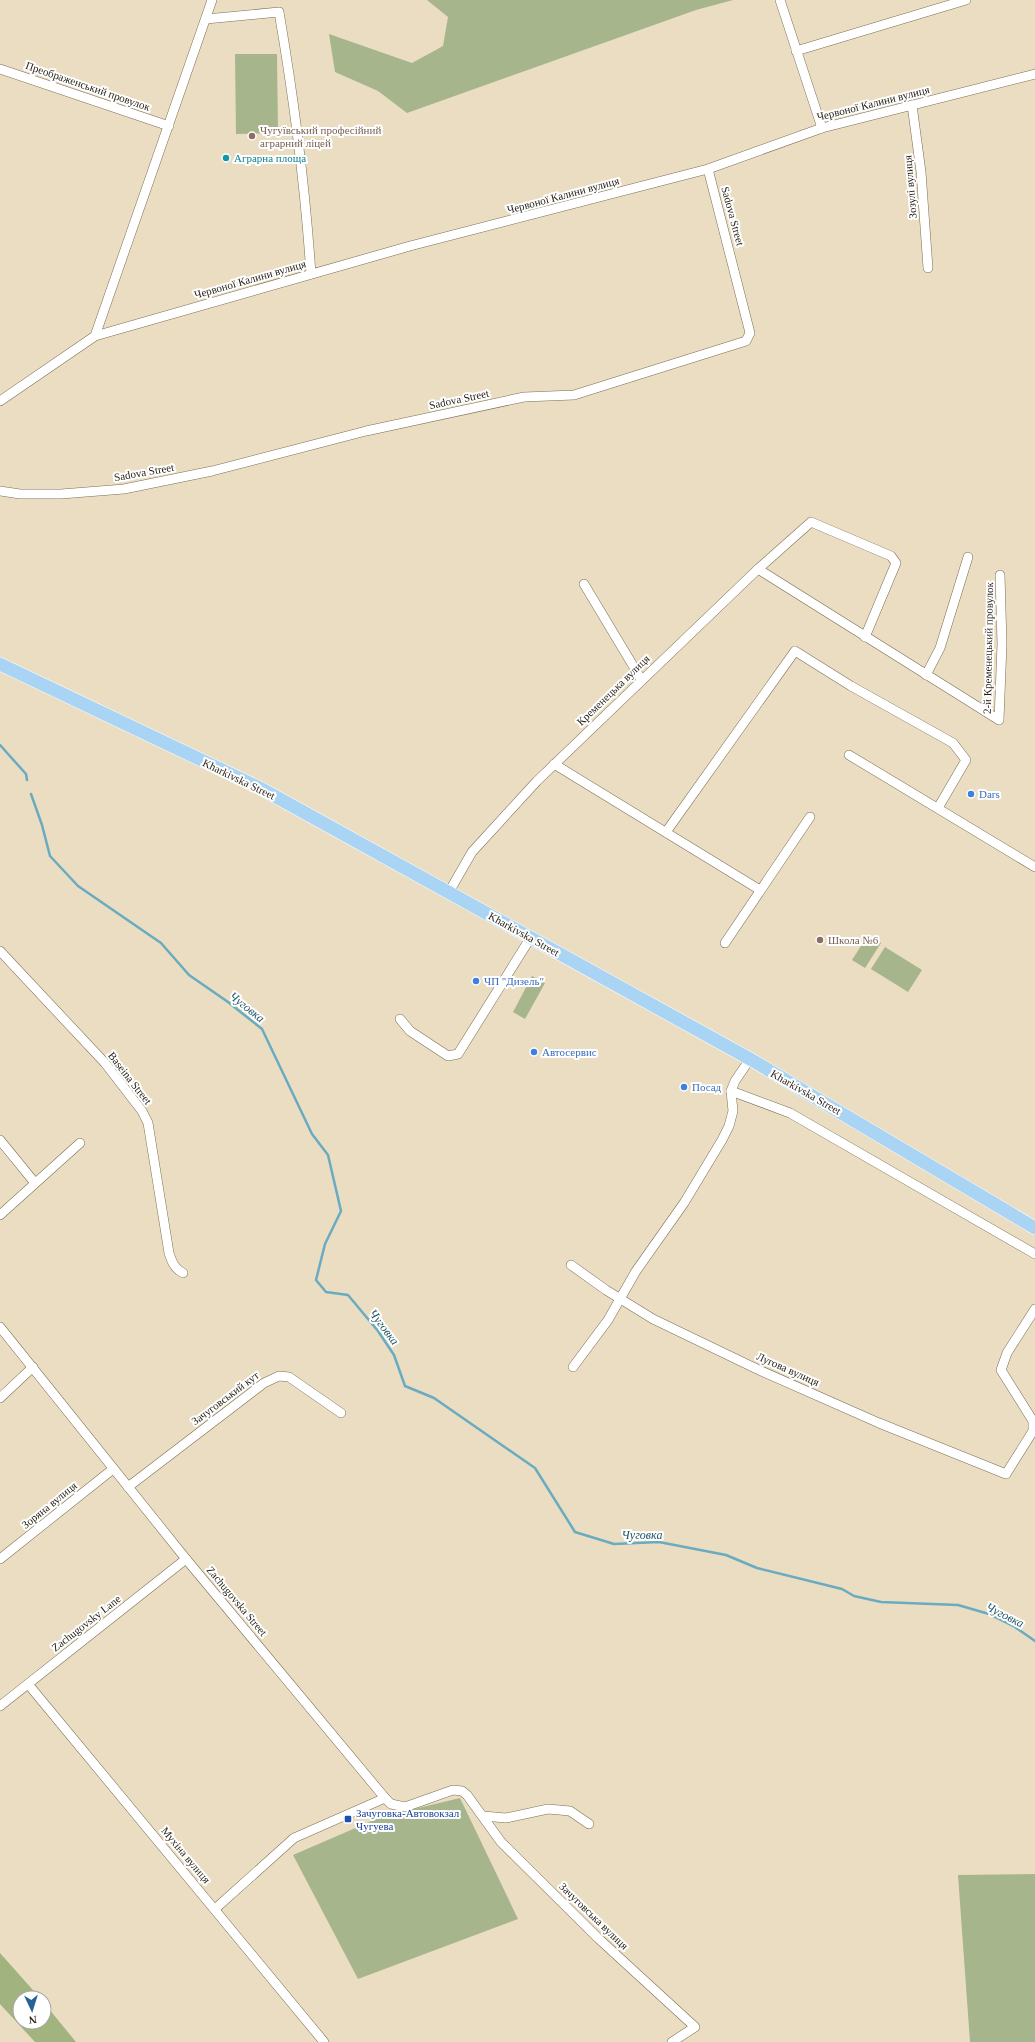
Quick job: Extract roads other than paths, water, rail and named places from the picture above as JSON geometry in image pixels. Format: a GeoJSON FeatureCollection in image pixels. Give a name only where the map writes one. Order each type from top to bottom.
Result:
{"type":"FeatureCollection","features":[{"type":"Feature","properties":{"kind":"highway","name":"Kharkivska Street"},"geometry":{"type":"LineString","coordinates":[[0,664],[260,788],[750,1059],[1035,1228]]}},
{"type":"Feature","properties":{"kind":"street"},"geometry":{"type":"LineString","coordinates":[[95,336],[212,0]]}},
{"type":"Feature","properties":{"kind":"street"},"geometry":{"type":"LineString","coordinates":[[780,0],[822,128]]}},
{"type":"Feature","properties":{"kind":"street"},"geometry":{"type":"LineString","coordinates":[[796,51],[966,0]]}},
{"type":"Feature","properties":{"kind":"street"},"geometry":{"type":"LineString","coordinates":[[206,19],[279,12],[295,105],[307,206],[311,274]]}},
{"type":"Feature","properties":{"kind":"street","name":"Преображенський провулок"},"geometry":{"type":"LineString","coordinates":[[0,70],[168,126]]}},
{"type":"Feature","properties":{"kind":"street","name":"Червоної Калини вулиця"},"geometry":{"type":"LineString","coordinates":[[0,401],[95,336],[311,274],[708,169],[822,128],[1035,74]]}},
{"type":"Feature","properties":{"kind":"street","name":"Зозулі вулиця"},"geometry":{"type":"LineString","coordinates":[[912,105],[921,172],[928,268]]}},
{"type":"Feature","properties":{"kind":"street","name":"Sadova Street"},"geometry":{"type":"LineString","coordinates":[[0,491],[20,494],[61,494],[132,488],[212,472],[366,431],[524,397],[574,396],[746,341],[750,333],[708,169]]}},
{"type":"Feature","properties":{"kind":"street","name":"Кременецька вулиця"},"geometry":{"type":"LineString","coordinates":[[449,892],[472,852],[554,764],[641,679],[758,569],[811,522],[891,556],[896,564],[865,637]]}},
{"type":"Feature","properties":{"kind":"street"},"geometry":{"type":"LineString","coordinates":[[758,569],[926,675],[940,648],[968,556]]}},
{"type":"Feature","properties":{"kind":"street","name":"2-й Кременецький провулок"},"geometry":{"type":"LineString","coordinates":[[926,675],[999,720],[1002,644],[1000,575]]}},
{"type":"Feature","properties":{"kind":"street"},"geometry":{"type":"LineString","coordinates":[[584,584],[641,679]]}},
{"type":"Feature","properties":{"kind":"street"},"geometry":{"type":"LineString","coordinates":[[666,832],[796,651],[852,686],[953,743],[966,760],[938,808]]}},
{"type":"Feature","properties":{"kind":"street"},"geometry":{"type":"LineString","coordinates":[[849,755],[1035,867]]}},
{"type":"Feature","properties":{"kind":"street"},"geometry":{"type":"LineString","coordinates":[[554,764],[760,890]]}},
{"type":"Feature","properties":{"kind":"street"},"geometry":{"type":"LineString","coordinates":[[725,943],[810,817]]}},
{"type":"Feature","properties":{"kind":"street"},"geometry":{"type":"LineString","coordinates":[[400,1020],[410,1031],[448,1056],[458,1054],[531,937]]}},
{"type":"Feature","properties":{"kind":"street","name":"Baseina Street"},"geometry":{"type":"LineString","coordinates":[[0,951],[105,1063],[142,1111],[148,1123],[169,1252],[172,1263],[183,1273]]}},
{"type":"Feature","properties":{"kind":"street"},"geometry":{"type":"LineString","coordinates":[[573,1367],[608,1320],[636,1271],[684,1203],[722,1140],[730,1126],[733,1111],[731,1091],[735,1081],[750,1059]]}},
{"type":"Feature","properties":{"kind":"street"},"geometry":{"type":"LineString","coordinates":[[731,1091],[790,1113],[1035,1254]]}},
{"type":"Feature","properties":{"kind":"street"},"geometry":{"type":"LineString","coordinates":[[0,1140],[35,1183]]}},
{"type":"Feature","properties":{"kind":"street"},"geometry":{"type":"LineString","coordinates":[[0,1215],[80,1143]]}},
{"type":"Feature","properties":{"kind":"street","name":"Лугова вулиця"},"geometry":{"type":"LineString","coordinates":[[571,1265],[606,1290],[653,1318],[759,1370],[879,1423],[1006,1474],[1033,1431],[1034,1426],[1033,1421],[1003,1375],[1002,1364],[1035,1309]]}},
{"type":"Feature","properties":{"kind":"street","name":"Zachugovska Street"},"geometry":{"type":"LineString","coordinates":[[0,1327],[113,1469],[385,1798],[392,1804],[405,1807],[444,1791],[462,1791],[468,1795],[483,1816]]}},
{"type":"Feature","properties":{"kind":"street"},"geometry":{"type":"LineString","coordinates":[[0,1398],[33,1367]]}},
{"type":"Feature","properties":{"kind":"street","name":"Зачуговський кут"},"geometry":{"type":"LineString","coordinates":[[128,1487],[264,1383],[279,1376],[288,1377],[341,1413]]}},
{"type":"Feature","properties":{"kind":"street","name":"Зоряна вулиця"},"geometry":{"type":"LineString","coordinates":[[0,1559],[113,1469]]}},
{"type":"Feature","properties":{"kind":"street","name":"Zachugovsky Lane"},"geometry":{"type":"LineString","coordinates":[[0,1706],[186,1558]]}},
{"type":"Feature","properties":{"kind":"street","name":"Мухіна вулиця"},"geometry":{"type":"LineString","coordinates":[[28,1684],[324,2042]]}},
{"type":"Feature","properties":{"kind":"street"},"geometry":{"type":"LineString","coordinates":[[215,1909],[294,1838],[385,1798]]}},
{"type":"Feature","properties":{"kind":"street"},"geometry":{"type":"LineString","coordinates":[[483,1816],[506,1818],[548,1809],[570,1811],[589,1824]]}},
{"type":"Feature","properties":{"kind":"street","name":"Зачуговська вулиця"},"geometry":{"type":"LineString","coordinates":[[483,1816],[501,1842],[599,1939],[695,2027],[672,2042]]}},
{"type":"Feature","properties":{"kind":"waterway","name":"Чуговка"},"geometry":{"type":"LineString","coordinates":[[0,745],[26,774],[27,780]]}},
{"type":"Feature","properties":{"kind":"waterway","name":"Чуговка"},"geometry":{"type":"LineString","coordinates":[[31,794],[42,825],[50,856],[78,886],[161,943],[189,975],[228,1002],[262,1029],[312,1134],[328,1155],[341,1211],[325,1244],[316,1280],[326,1292],[348,1295],[378,1331],[394,1355],[405,1386],[434,1398],[535,1468],[575,1532],[614,1544],[659,1542],[726,1555],[757,1568],[842,1589],[854,1596],[881,1602],[958,1605],[989,1614],[1015,1627],[1035,1641]]}},
{"type":"Feature","properties":{"kind":"place","name":"Чугуївський професійний аграрний ліцей"},"geometry":{"type":"Point","coordinates":[252,136]}},
{"type":"Feature","properties":{"kind":"place","name":"Аграрна площа"},"geometry":{"type":"Point","coordinates":[226,158]}},
{"type":"Feature","properties":{"kind":"place","name":"Dars"},"geometry":{"type":"Point","coordinates":[971,794]}},
{"type":"Feature","properties":{"kind":"place","name":"Школа №6"},"geometry":{"type":"Point","coordinates":[820,940]}},
{"type":"Feature","properties":{"kind":"place","name":"ЧП \"Дизель\""},"geometry":{"type":"Point","coordinates":[476,981]}},
{"type":"Feature","properties":{"kind":"place","name":"Автосервис"},"geometry":{"type":"Point","coordinates":[534,1052]}},
{"type":"Feature","properties":{"kind":"place","name":"Посад"},"geometry":{"type":"Point","coordinates":[684,1087]}},
{"type":"Feature","properties":{"kind":"place","name":"Зачуговка-Автовокзал Чугуева"},"geometry":{"type":"Point","coordinates":[348,1819]}}]}
